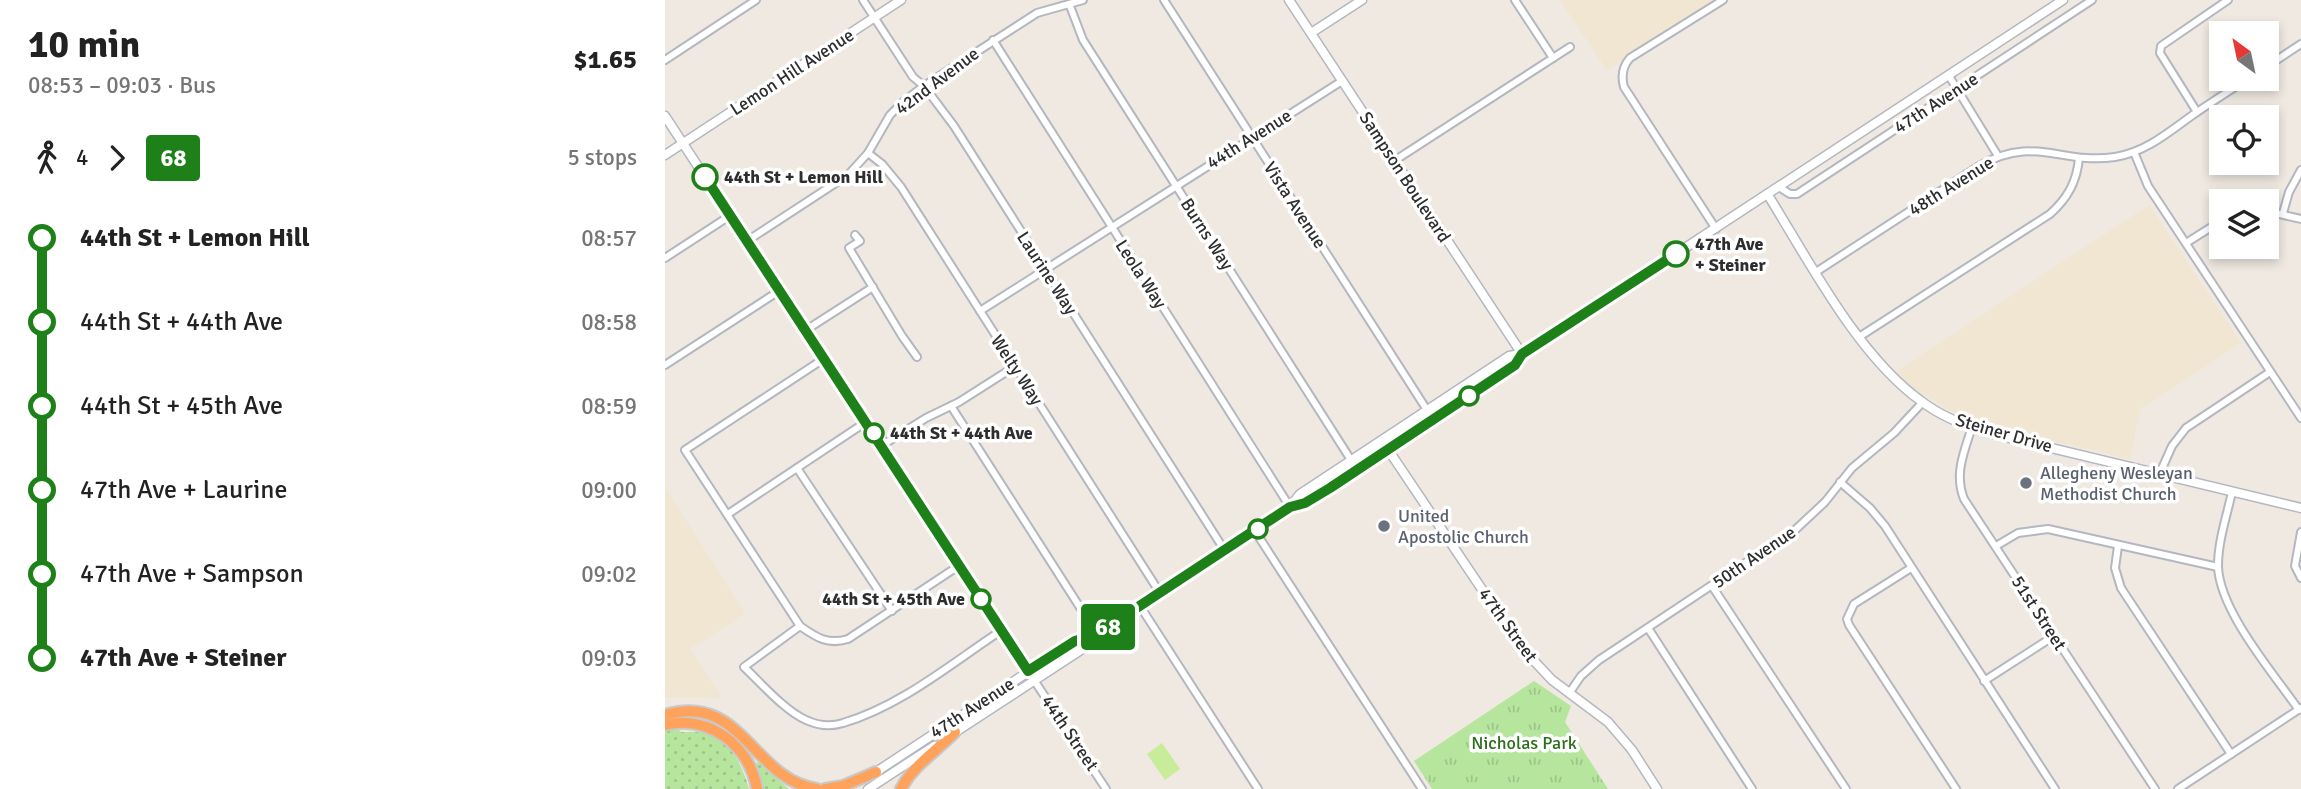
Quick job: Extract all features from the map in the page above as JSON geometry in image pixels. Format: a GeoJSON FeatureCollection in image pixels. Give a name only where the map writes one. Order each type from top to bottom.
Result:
{"type":"FeatureCollection","features":[{"type":"Feature","properties":{"kind":"highway"},"geometry":{"type":"LineString","coordinates":[[665,715],[697,712],[719,717],[785,778],[817,789]]}},
{"type":"Feature","properties":{"kind":"highway"},"geometry":{"type":"LineString","coordinates":[[665,725],[684,722],[702,725],[729,739],[747,759],[757,789]]}},
{"type":"Feature","properties":{"kind":"highway"},"geometry":{"type":"LineString","coordinates":[[901,789],[918,765],[955,732]]}},
{"type":"Feature","properties":{"kind":"highway"},"geometry":{"type":"LineString","coordinates":[[825,789],[843,786],[876,772]]}},
{"type":"Feature","properties":{"kind":"street"},"geometry":{"type":"LineString","coordinates":[[665,60],[756,0]]}},
{"type":"Feature","properties":{"kind":"street","name":"Laurine Way"},"geometry":{"type":"LineString","coordinates":[[863,0],[913,77],[924,86],[954,126],[1225,551]]}},
{"type":"Feature","properties":{"kind":"street","name":"Lemon Hill Avenue"},"geometry":{"type":"LineString","coordinates":[[665,155],[901,0]]}},
{"type":"Feature","properties":{"kind":"street","name":"42nd Avenue"},"geometry":{"type":"LineString","coordinates":[[747,240],[841,181],[868,153],[891,115],[924,86],[1037,13],[1070,6],[1083,0]]}},
{"type":"Feature","properties":{"kind":"street","name":"Vista Avenue"},"geometry":{"type":"LineString","coordinates":[[1164,0],[1427,410]]}},
{"type":"Feature","properties":{"kind":"street","name":"Sampson Boulevard"},"geometry":{"type":"LineString","coordinates":[[1289,0],[1522,354]]}},
{"type":"Feature","properties":{"kind":"street"},"geometry":{"type":"LineString","coordinates":[[1311,33],[1362,0]]}},
{"type":"Feature","properties":{"kind":"street"},"geometry":{"type":"LineString","coordinates":[[1515,0],[1553,58]]}},
{"type":"Feature","properties":{"kind":"street"},"geometry":{"type":"LineString","coordinates":[[1716,229],[1624,87],[1622,75],[1630,58],[1723,0]]}},
{"type":"Feature","properties":{"kind":"street","name":"47th Avenue"},"geometry":{"type":"LineString","coordinates":[[1290,507],[1300,494],[1509,356],[1522,354],[2063,0]]}},
{"type":"Feature","properties":{"kind":"street","name":"47th Avenue"},"geometry":{"type":"LineString","coordinates":[[1779,187],[1790,194],[1797,194],[2092,0]]}},
{"type":"Feature","properties":{"kind":"street"},"geometry":{"type":"LineString","coordinates":[[2197,112],[2159,53],[2161,46],[2228,0]]}},
{"type":"Feature","properties":{"kind":"street","name":"Burns Way"},"geometry":{"type":"LineString","coordinates":[[1070,6],[1083,40],[1351,460]]}},
{"type":"Feature","properties":{"kind":"street","name":"Leola Way"},"geometry":{"type":"LineString","coordinates":[[993,40],[1290,507]]}},
{"type":"Feature","properties":{"kind":"street"},"geometry":{"type":"LineString","coordinates":[[2279,58],[2301,44]]}},
{"type":"Feature","properties":{"kind":"street"},"geometry":{"type":"LineString","coordinates":[[1394,161],[1570,47]]}},
{"type":"Feature","properties":{"kind":"street"},"geometry":{"type":"LineString","coordinates":[[1948,76],[1998,156]]}},
{"type":"Feature","properties":{"kind":"street","name":"44th Avenue"},"geometry":{"type":"LineString","coordinates":[[980,312],[1342,80]]}},
{"type":"Feature","properties":{"kind":"street","name":"48th Avenue"},"geometry":{"type":"LineString","coordinates":[[1816,272],[1998,156],[2031,150],[2079,158],[2107,158],[2134,152],[2154,142],[2229,91]]}},
{"type":"Feature","properties":{"kind":"street","name":"44th Street"},"geometry":{"type":"LineString","coordinates":[[665,116],[1107,789]]}},
{"type":"Feature","properties":{"kind":"street"},"geometry":{"type":"LineString","coordinates":[[2134,152],[2148,186],[2301,418]]}},
{"type":"Feature","properties":{"kind":"street","name":"Welty Way"},"geometry":{"type":"LineString","coordinates":[[868,153],[882,164],[901,187],[1160,593]]}},
{"type":"Feature","properties":{"kind":"street"},"geometry":{"type":"LineString","coordinates":[[1859,337],[2050,214],[2071,188],[2079,158]]}},
{"type":"Feature","properties":{"kind":"street"},"geometry":{"type":"LineString","coordinates":[[2283,213],[2289,192],[2301,170]]}},
{"type":"Feature","properties":{"kind":"street","name":"Steiner Drive"},"geometry":{"type":"LineString","coordinates":[[1767,195],[1859,337],[1886,370],[1923,403],[1972,428],[2301,508]]}},
{"type":"Feature","properties":{"kind":"street"},"geometry":{"type":"LineString","coordinates":[[2279,213],[2301,219]]}},
{"type":"Feature","properties":{"kind":"street"},"geometry":{"type":"LineString","coordinates":[[665,258],[731,215]]}},
{"type":"Feature","properties":{"kind":"street"},"geometry":{"type":"LineString","coordinates":[[2186,243],[2209,229]]}},
{"type":"Feature","properties":{"kind":"street"},"geometry":{"type":"LineString","coordinates":[[855,235],[860,242],[849,248],[901,336],[917,357]]}},
{"type":"Feature","properties":{"kind":"street"},"geometry":{"type":"LineString","coordinates":[[806,330],[873,287]]}},
{"type":"Feature","properties":{"kind":"street"},"geometry":{"type":"LineString","coordinates":[[665,365],[779,291]]}},
{"type":"Feature","properties":{"kind":"street","name":"47th Avenue"},"geometry":{"type":"LineString","coordinates":[[868,789],[1081,650],[1097,634],[1290,507],[1305,503],[1515,365],[1522,354]]}},
{"type":"Feature","properties":{"kind":"street"},"geometry":{"type":"LineString","coordinates":[[825,358],[685,450],[800,626],[820,639],[848,639],[960,565]]}},
{"type":"Feature","properties":{"kind":"street"},"geometry":{"type":"LineString","coordinates":[[881,446],[1014,366]]}},
{"type":"Feature","properties":{"kind":"street"},"geometry":{"type":"LineString","coordinates":[[2160,473],[2172,446],[2186,428],[2270,372]]}},
{"type":"Feature","properties":{"kind":"street","name":"50th Avenue"},"geometry":{"type":"LineString","coordinates":[[1570,692],[1590,667],[1795,530],[1820,507],[1863,458],[1894,433],[1923,403]]}},
{"type":"Feature","properties":{"kind":"street"},"geometry":{"type":"LineString","coordinates":[[951,406],[1097,634]]}},
{"type":"Feature","properties":{"kind":"street"},"geometry":{"type":"LineString","coordinates":[[728,514],[867,422]]}},
{"type":"Feature","properties":{"kind":"street","name":"51st Street"},"geometry":{"type":"LineString","coordinates":[[1972,428],[1960,462],[1959,485],[1968,506],[2155,789]]}},
{"type":"Feature","properties":{"kind":"street","name":"47th Street"},"geometry":{"type":"LineString","coordinates":[[1382,440],[1520,646],[1540,669],[1602,715],[1621,735],[1657,789]]}},
{"type":"Feature","properties":{"kind":"street"},"geometry":{"type":"LineString","coordinates":[[1305,503],[1315,490],[1349,468],[1351,460]]}},
{"type":"Feature","properties":{"kind":"street"},"geometry":{"type":"LineString","coordinates":[[797,468],[892,611]]}},
{"type":"Feature","properties":{"kind":"street"},"geometry":{"type":"LineString","coordinates":[[1840,482],[1870,508],[2055,789]]}},
{"type":"Feature","properties":{"kind":"street"},"geometry":{"type":"LineString","coordinates":[[2178,789],[2300,709],[2231,611],[2221,590],[2218,567],[2232,492]]}},
{"type":"Feature","properties":{"kind":"street"},"geometry":{"type":"LineString","coordinates":[[1996,546],[2018,534],[2040,529],[2055,530],[2218,567]]}},
{"type":"Feature","properties":{"kind":"street"},"geometry":{"type":"LineString","coordinates":[[1255,530],[1422,789]]}},
{"type":"Feature","properties":{"kind":"street"},"geometry":{"type":"LineString","coordinates":[[2301,532],[2295,566],[2301,578]]}},
{"type":"Feature","properties":{"kind":"street"},"geometry":{"type":"LineString","coordinates":[[2117,546],[2115,568],[2121,588],[2231,754]]}},
{"type":"Feature","properties":{"kind":"street"},"geometry":{"type":"LineString","coordinates":[[1912,568],[1854,604],[1847,619],[1956,789]]}},
{"type":"Feature","properties":{"kind":"street"},"geometry":{"type":"LineString","coordinates":[[1712,586],[1846,789]]}},
{"type":"Feature","properties":{"kind":"street"},"geometry":{"type":"LineString","coordinates":[[1140,606],[1258,789]]}},
{"type":"Feature","properties":{"kind":"street"},"geometry":{"type":"LineString","coordinates":[[800,626],[744,667],[800,717],[821,725],[836,725],[901,697],[1002,630]]}},
{"type":"Feature","properties":{"kind":"street"},"geometry":{"type":"LineString","coordinates":[[1648,628],[1752,789]]}},
{"type":"Feature","properties":{"kind":"street","name":"47th Avenue"},"geometry":{"type":"LineString","coordinates":[[851,789],[1075,641],[1097,634]]}},
{"type":"Feature","properties":{"kind":"street"},"geometry":{"type":"LineString","coordinates":[[1984,681],[2054,636]]}},
{"type":"Feature","properties":{"kind":"shaded area"},"geometry":{"type":"Polygon","coordinates":[[[1560,0],[1720,0],[1607,70],[1560,0]]]}},
{"type":"Feature","properties":{"kind":"shaded area"},"geometry":{"type":"Polygon","coordinates":[[[2149,205],[2241,343],[2140,409],[2130,459],[1963,418],[1915,389],[1896,372],[2149,205]]]}},
{"type":"Feature","properties":{"kind":"shaded area"},"geometry":{"type":"Polygon","coordinates":[[[665,487],[745,614],[690,649],[722,698],[665,697],[665,487]]]}},
{"type":"Feature","properties":{"kind":"green space","name":"Nicholas Park"},"geometry":{"type":"Polygon","coordinates":[[[1534,681],[1571,706],[1565,722],[1608,789],[1432,789],[1414,761],[1534,681]]]}},
{"type":"Feature","properties":{"kind":"green space"},"geometry":{"type":"Polygon","coordinates":[[[677,728],[681,732],[708,733],[723,741],[740,764],[749,789],[665,789],[665,730],[677,728]]]}},
{"type":"Feature","properties":{"kind":"green space"},"geometry":{"type":"Polygon","coordinates":[[[1162,743],[1180,769],[1165,780],[1147,754],[1162,743]]]}},
{"type":"Feature","properties":{"kind":"green space"},"geometry":{"type":"Polygon","coordinates":[[[758,762],[789,789],[760,789],[753,766],[758,762]]]}},
{"type":"Feature","properties":{"kind":"bus line","name":"68"},"geometry":{"type":"LineString","coordinates":[[705,177],[1028,671],[1075,641],[1097,634],[1290,507],[1305,503],[1330,488],[1515,365],[1522,354],[1676,254]]}},
{"type":"Feature","properties":{"kind":"place","name":"44th St + Lemon Hill"},"geometry":{"type":"Point","coordinates":[705,177]}},
{"type":"Feature","properties":{"kind":"place","name":"47th Ave + Steiner"},"geometry":{"type":"Point","coordinates":[1676,254]}},
{"type":"Feature","properties":{"kind":"place","name":"44th St + 44th Ave"},"geometry":{"type":"Point","coordinates":[874,433]}},
{"type":"Feature","properties":{"kind":"place","name":"Allegheny Wesleyan Methodist Church"},"geometry":{"type":"Point","coordinates":[2026,483]}},
{"type":"Feature","properties":{"kind":"place","name":"United Apostolic Church"},"geometry":{"type":"Point","coordinates":[1384,526]}},
{"type":"Feature","properties":{"kind":"place","name":"44th St + 45th Ave"},"geometry":{"type":"Point","coordinates":[981,599]}}]}
